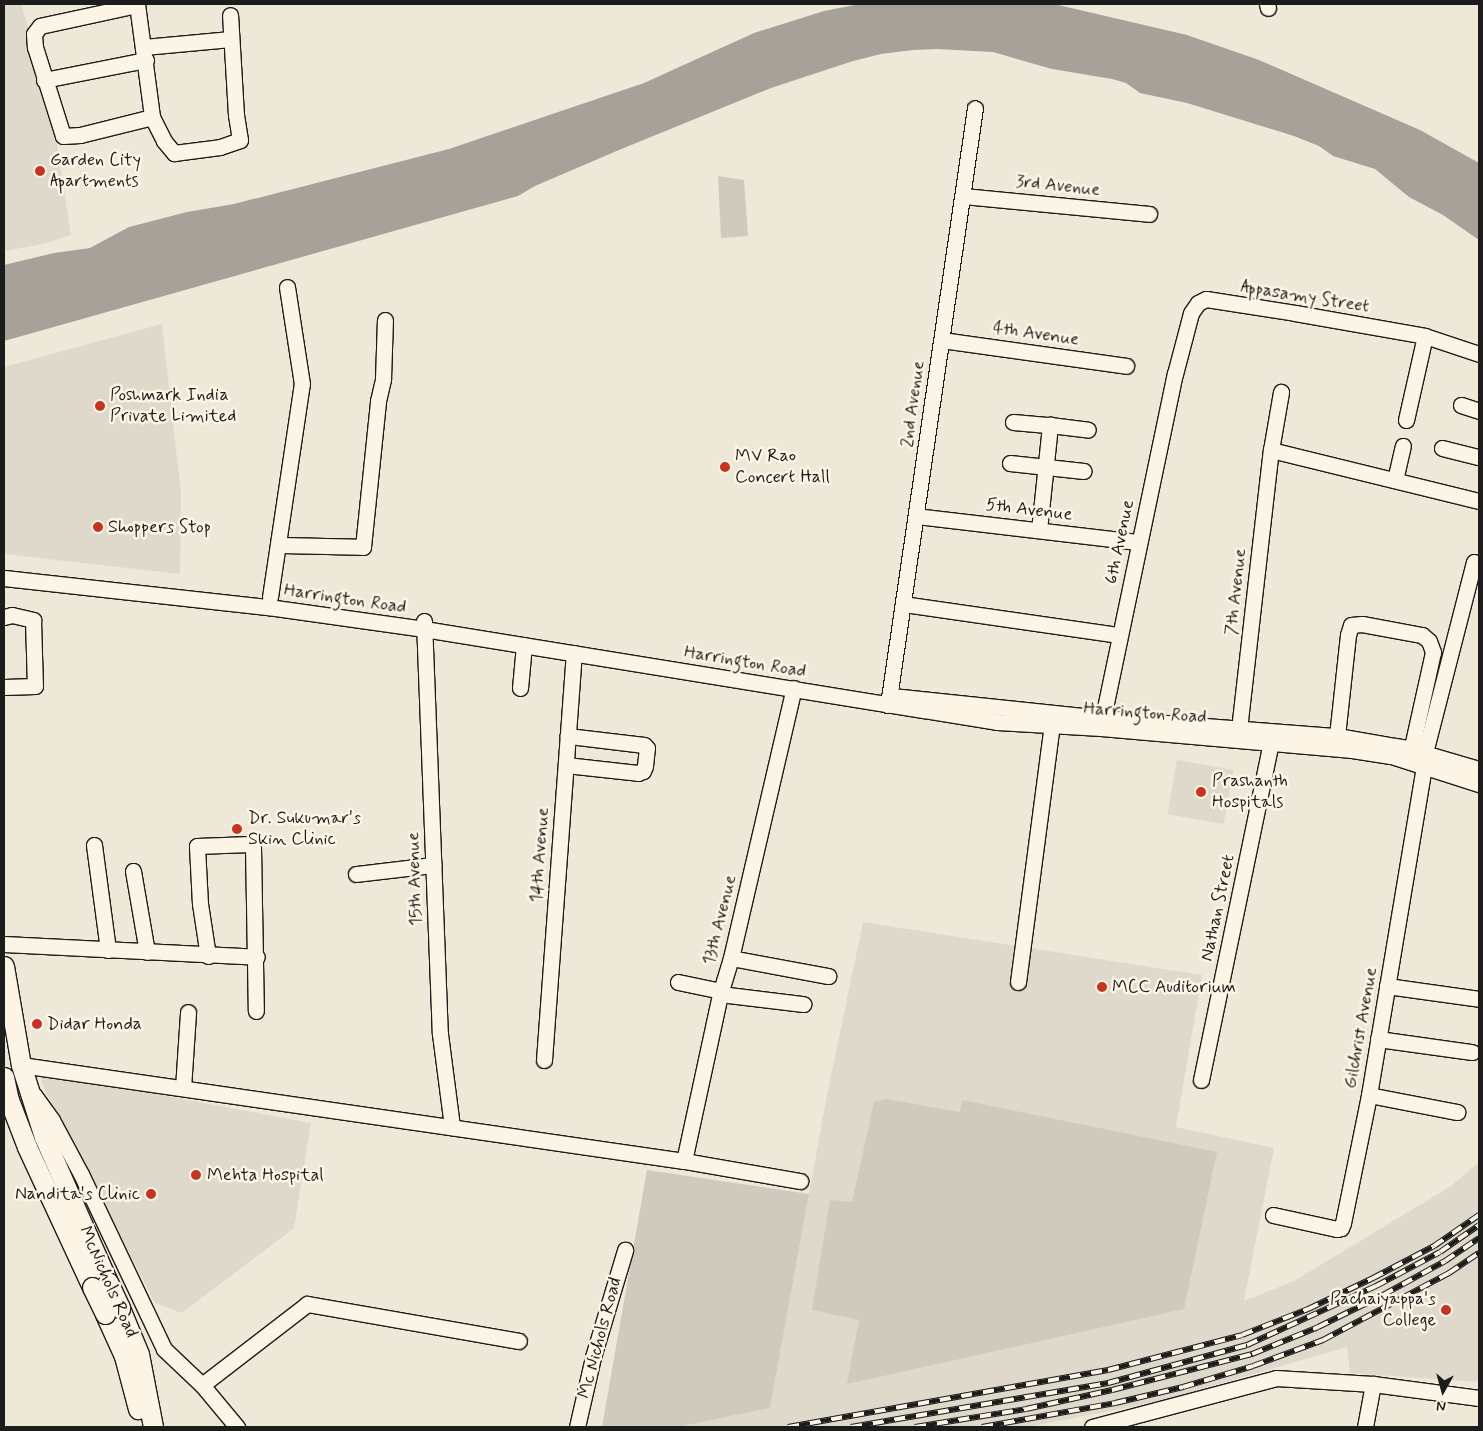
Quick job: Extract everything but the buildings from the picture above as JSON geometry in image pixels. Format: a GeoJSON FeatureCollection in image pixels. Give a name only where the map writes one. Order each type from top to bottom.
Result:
{"type":"FeatureCollection","features":[{"type":"Feature","properties":{"kind":"main road","name":"McNichols Road"},"geometry":{"type":"LineString","coordinates":[[4,966],[21,1065],[44,1137],[100,1284],[112,1311],[139,1354],[153,1427]]}},
{"type":"Feature","properties":{"kind":"main road"},"geometry":{"type":"LineString","coordinates":[[4,1077],[7,1109],[100,1284]]}},
{"type":"Feature","properties":{"kind":"main road"},"geometry":{"type":"LineString","coordinates":[[112,1311],[135,1392],[141,1427]]}},
{"type":"Feature","properties":{"kind":"street"},"geometry":{"type":"LineString","coordinates":[[152,117],[80,135],[63,136],[44,80],[34,34],[40,26],[137,4],[152,117],[164,141],[174,153],[220,146],[240,140],[236,114],[230,15]]}},
{"type":"Feature","properties":{"kind":"street"},"geometry":{"type":"LineString","coordinates":[[44,80],[145,54],[232,39]]}},
{"type":"Feature","properties":{"kind":"street","name":"2nd Avenue"},"geometry":{"type":"LineString","coordinates":[[889,700],[975,108]]}},
{"type":"Feature","properties":{"kind":"street","name":"3rd Avenue"},"geometry":{"type":"LineString","coordinates":[[963,196],[1148,214]]}},
{"type":"Feature","properties":{"kind":"street"},"geometry":{"type":"LineString","coordinates":[[270,597],[302,384],[287,287]]}},
{"type":"Feature","properties":{"kind":"street","name":"Appasamy Street"},"geometry":{"type":"LineString","coordinates":[[1175,374],[1191,313],[1198,303],[1206,299],[1425,336],[1479,354]]}},
{"type":"Feature","properties":{"kind":"street"},"geometry":{"type":"LineString","coordinates":[[278,545],[362,547],[378,401],[383,379],[384,320]]}},
{"type":"Feature","properties":{"kind":"street"},"geometry":{"type":"LineString","coordinates":[[1406,420],[1425,336]]}},
{"type":"Feature","properties":{"kind":"street","name":"4th Avenue"},"geometry":{"type":"LineString","coordinates":[[942,340],[1126,366]]}},
{"type":"Feature","properties":{"kind":"street","name":"6th Avenue"},"geometry":{"type":"LineString","coordinates":[[1102,723],[1138,542],[1175,374]]}},
{"type":"Feature","properties":{"kind":"street","name":"7th Avenue"},"geometry":{"type":"LineString","coordinates":[[1238,733],[1271,450],[1280,392]]}},
{"type":"Feature","properties":{"kind":"street"},"geometry":{"type":"LineString","coordinates":[[1461,405],[1479,411]]}},
{"type":"Feature","properties":{"kind":"street"},"geometry":{"type":"LineString","coordinates":[[1012,422],[1088,430]]}},
{"type":"Feature","properties":{"kind":"street"},"geometry":{"type":"LineString","coordinates":[[1039,530],[1050,426]]}},
{"type":"Feature","properties":{"kind":"street"},"geometry":{"type":"LineString","coordinates":[[1394,480],[1403,446]]}},
{"type":"Feature","properties":{"kind":"street"},"geometry":{"type":"LineString","coordinates":[[1442,448],[1479,457]]}},
{"type":"Feature","properties":{"kind":"street"},"geometry":{"type":"LineString","coordinates":[[1271,450],[1479,501]]}},
{"type":"Feature","properties":{"kind":"street"},"geometry":{"type":"LineString","coordinates":[[1010,463],[1084,471]]}},
{"type":"Feature","properties":{"kind":"street","name":"5th Avenue"},"geometry":{"type":"LineString","coordinates":[[916,516],[1138,542]]}},
{"type":"Feature","properties":{"kind":"street"},"geometry":{"type":"LineString","coordinates":[[1422,756],[1474,562]]}},
{"type":"Feature","properties":{"kind":"street"},"geometry":{"type":"LineString","coordinates":[[4,568],[270,597],[424,625],[889,700],[1102,723]]}},
{"type":"Feature","properties":{"kind":"street","name":"Harrington Road"},"geometry":{"type":"LineString","coordinates":[[4,578],[424,625],[574,654],[794,688],[889,700],[997,722],[1052,725],[1102,723],[1238,733],[1271,742],[1394,751],[1479,769]]}},
{"type":"Feature","properties":{"kind":"street"},"geometry":{"type":"LineString","coordinates":[[903,604],[1119,635]]}},
{"type":"Feature","properties":{"kind":"street"},"geometry":{"type":"LineString","coordinates":[[4,617],[12,616],[33,620],[34,686],[4,687]]}},
{"type":"Feature","properties":{"kind":"street"},"geometry":{"type":"LineString","coordinates":[[1337,736],[1348,635],[1351,625],[1362,624],[1422,635],[1429,641],[1432,652],[1422,756]]}},
{"type":"Feature","properties":{"kind":"street","name":"15th Avenue"},"geometry":{"type":"LineString","coordinates":[[424,625],[440,1034],[452,1128]]}},
{"type":"Feature","properties":{"kind":"street"},"geometry":{"type":"LineString","coordinates":[[520,688],[524,645]]}},
{"type":"Feature","properties":{"kind":"street","name":"14th Avenue"},"geometry":{"type":"LineString","coordinates":[[544,1060],[574,654]]}},
{"type":"Feature","properties":{"kind":"street","name":"13th Avenue"},"geometry":{"type":"LineString","coordinates":[[684,1161],[721,993],[731,958],[794,688]]}},
{"type":"Feature","properties":{"kind":"street"},"geometry":{"type":"LineString","coordinates":[[1018,982],[1052,725]]}},
{"type":"Feature","properties":{"kind":"street"},"geometry":{"type":"LineString","coordinates":[[1238,733],[1337,736],[1394,751],[1479,762]]}},
{"type":"Feature","properties":{"kind":"street"},"geometry":{"type":"LineString","coordinates":[[566,765],[638,773],[643,771],[645,766],[647,748],[644,746],[568,736]]}},
{"type":"Feature","properties":{"kind":"street","name":"Nathan Street"},"geometry":{"type":"LineString","coordinates":[[1201,1080],[1271,742]]}},
{"type":"Feature","properties":{"kind":"street"},"geometry":{"type":"LineString","coordinates":[[1422,756],[1479,792]]}},
{"type":"Feature","properties":{"kind":"street","name":"Harrington Road"},"geometry":{"type":"LineString","coordinates":[[1422,756],[1479,784]]}},
{"type":"Feature","properties":{"kind":"street","name":"Gilchrist Avenue"},"geometry":{"type":"LineString","coordinates":[[1273,1215],[1341,1228],[1369,1095],[1422,756]]}},
{"type":"Feature","properties":{"kind":"street"},"geometry":{"type":"LineString","coordinates":[[208,956],[200,904],[196,848],[199,845],[245,843],[253,847],[257,957],[256,1012]]}},
{"type":"Feature","properties":{"kind":"street"},"geometry":{"type":"LineString","coordinates":[[94,845],[108,950]]}},
{"type":"Feature","properties":{"kind":"street"},"geometry":{"type":"LineString","coordinates":[[356,874],[433,865]]}},
{"type":"Feature","properties":{"kind":"street"},"geometry":{"type":"LineString","coordinates":[[133,871],[147,952]]}},
{"type":"Feature","properties":{"kind":"street"},"geometry":{"type":"LineString","coordinates":[[4,944],[208,956],[257,957]]}},
{"type":"Feature","properties":{"kind":"street"},"geometry":{"type":"LineString","coordinates":[[731,958],[828,976]]}},
{"type":"Feature","properties":{"kind":"street"},"geometry":{"type":"LineString","coordinates":[[678,982],[721,993],[803,1004]]}},
{"type":"Feature","properties":{"kind":"street"},"geometry":{"type":"LineString","coordinates":[[1387,986],[1479,999]]}},
{"type":"Feature","properties":{"kind":"street"},"geometry":{"type":"LineString","coordinates":[[183,1088],[188,1012]]}},
{"type":"Feature","properties":{"kind":"street"},"geometry":{"type":"LineString","coordinates":[[1378,1039],[1472,1052]]}},
{"type":"Feature","properties":{"kind":"street"},"geometry":{"type":"LineString","coordinates":[[21,1065],[684,1161],[800,1181]]}},
{"type":"Feature","properties":{"kind":"street"},"geometry":{"type":"LineString","coordinates":[[30,1089],[52,1120],[73,1159],[164,1349],[202,1386],[237,1427]]}},
{"type":"Feature","properties":{"kind":"street"},"geometry":{"type":"LineString","coordinates":[[1369,1095],[1457,1112]]}},
{"type":"Feature","properties":{"kind":"street"},"geometry":{"type":"LineString","coordinates":[[7,1109],[92,1301],[135,1287]]}},
{"type":"Feature","properties":{"kind":"street","name":"Mc Nichols Road"},"geometry":{"type":"LineString","coordinates":[[577,1427],[593,1357],[625,1250]]}},
{"type":"Feature","properties":{"kind":"street"},"geometry":{"type":"LineString","coordinates":[[202,1386],[306,1304],[519,1341]]}},
{"type":"Feature","properties":{"kind":"street"},"geometry":{"type":"LineString","coordinates":[[1092,1427],[1276,1378],[1373,1384],[1479,1398]]}},
{"type":"Feature","properties":{"kind":"street"},"geometry":{"type":"LineString","coordinates":[[1365,1427],[1373,1384]]}},
{"type":"Feature","properties":{"kind":"shaded area"},"geometry":{"type":"Polygon","coordinates":[[[4,4],[21,4],[49,93],[71,235],[39,245],[4,251],[4,4]]]}},
{"type":"Feature","properties":{"kind":"shaded area"},"geometry":{"type":"Polygon","coordinates":[[[860,4],[1054,4],[1187,35],[1259,60],[1420,130],[1479,163],[1479,240],[1443,215],[1409,197],[1375,169],[1333,156],[1319,146],[1294,136],[1187,103],[1140,93],[1126,83],[1112,79],[1052,69],[993,52],[937,49],[913,50],[881,54],[853,61],[771,88],[619,150],[535,186],[518,196],[4,341],[4,265],[54,253],[90,248],[129,227],[187,212],[234,204],[449,149],[644,83],[754,33],[824,11],[860,4]]]}},
{"type":"Feature","properties":{"kind":"shaded area"},"geometry":{"type":"Polygon","coordinates":[[[718,176],[744,180],[748,236],[721,238],[718,176]]]}},
{"type":"Feature","properties":{"kind":"shaded area"},"geometry":{"type":"Polygon","coordinates":[[[162,324],[181,493],[180,574],[4,554],[4,367],[162,324]]]}},
{"type":"Feature","properties":{"kind":"shaded area","name":"Prashanth Hospitals"},"geometry":{"type":"Polygon","coordinates":[[[1177,760],[1233,770],[1224,824],[1167,814],[1177,760]]]}},
{"type":"Feature","properties":{"kind":"shaded area"},"geometry":{"type":"Polygon","coordinates":[[[863,922],[1202,975],[1176,1127],[1274,1148],[1244,1301],[1294,1281],[1451,1186],[1479,1162],[1479,1382],[1350,1373],[1347,1347],[1161,1401],[1027,1427],[678,1427],[770,1408],[827,1095],[863,922]]]}},
{"type":"Feature","properties":{"kind":"shaded area","name":"Mehta Hospital"},"geometry":{"type":"Polygon","coordinates":[[[39,1072],[311,1123],[294,1228],[182,1313],[155,1303],[46,1093],[39,1072]]]}},
{"type":"Feature","properties":{"kind":"shaded area"},"geometry":{"type":"Polygon","coordinates":[[[886,1099],[960,1112],[962,1100],[1217,1152],[1184,1309],[847,1384],[859,1320],[812,1310],[830,1200],[852,1202],[874,1102],[886,1099]]]}},
{"type":"Feature","properties":{"kind":"shaded area"},"geometry":{"type":"Polygon","coordinates":[[[647,1170],[809,1194],[770,1408],[678,1427],[602,1427],[647,1170]]]}},
{"type":"Feature","properties":{"kind":"railway"},"geometry":{"type":"LineString","coordinates":[[788,1427],[1108,1370],[1242,1335],[1308,1309],[1373,1278],[1434,1246],[1479,1215]]}},
{"type":"Feature","properties":{"kind":"railway"},"geometry":{"type":"LineString","coordinates":[[851,1427],[1108,1383],[1247,1345],[1376,1286],[1440,1252],[1479,1225]]}},
{"type":"Feature","properties":{"kind":"railway"},"geometry":{"type":"LineString","coordinates":[[915,1427],[1026,1409],[1112,1390],[1252,1354],[1318,1327],[1383,1295],[1445,1261],[1479,1238]]}},
{"type":"Feature","properties":{"kind":"railway"},"geometry":{"type":"LineString","coordinates":[[982,1427],[1115,1403],[1183,1387],[1253,1366],[1323,1340],[1449,1273],[1479,1253]]}},
{"type":"Feature","properties":{"kind":"place","name":"Garden City Apartments"},"geometry":{"type":"Point","coordinates":[40,171]}},
{"type":"Feature","properties":{"kind":"place","name":"Poshmark India Private Limited"},"geometry":{"type":"Point","coordinates":[100,406]}},
{"type":"Feature","properties":{"kind":"place","name":"MV Rao Concert Hall"},"geometry":{"type":"Point","coordinates":[725,467]}},
{"type":"Feature","properties":{"kind":"place","name":"Shoppers Stop"},"geometry":{"type":"Point","coordinates":[98,527]}},
{"type":"Feature","properties":{"kind":"place","name":"Prashanth Hospitals"},"geometry":{"type":"Point","coordinates":[1201,792]}},
{"type":"Feature","properties":{"kind":"place","name":"Dr. Sukumar's Skin Clinic"},"geometry":{"type":"Point","coordinates":[237,829]}},
{"type":"Feature","properties":{"kind":"place","name":"MCC Auditorium"},"geometry":{"type":"Point","coordinates":[1102,987]}},
{"type":"Feature","properties":{"kind":"place","name":"Didar Honda"},"geometry":{"type":"Point","coordinates":[37,1024]}},
{"type":"Feature","properties":{"kind":"place","name":"Mehta Hospital"},"geometry":{"type":"Point","coordinates":[196,1175]}},
{"type":"Feature","properties":{"kind":"place","name":"Nandita's Clinic"},"geometry":{"type":"Point","coordinates":[151,1194]}},
{"type":"Feature","properties":{"kind":"place","name":"Pachaiyappa's College"},"geometry":{"type":"Point","coordinates":[1446,1310]}}]}
